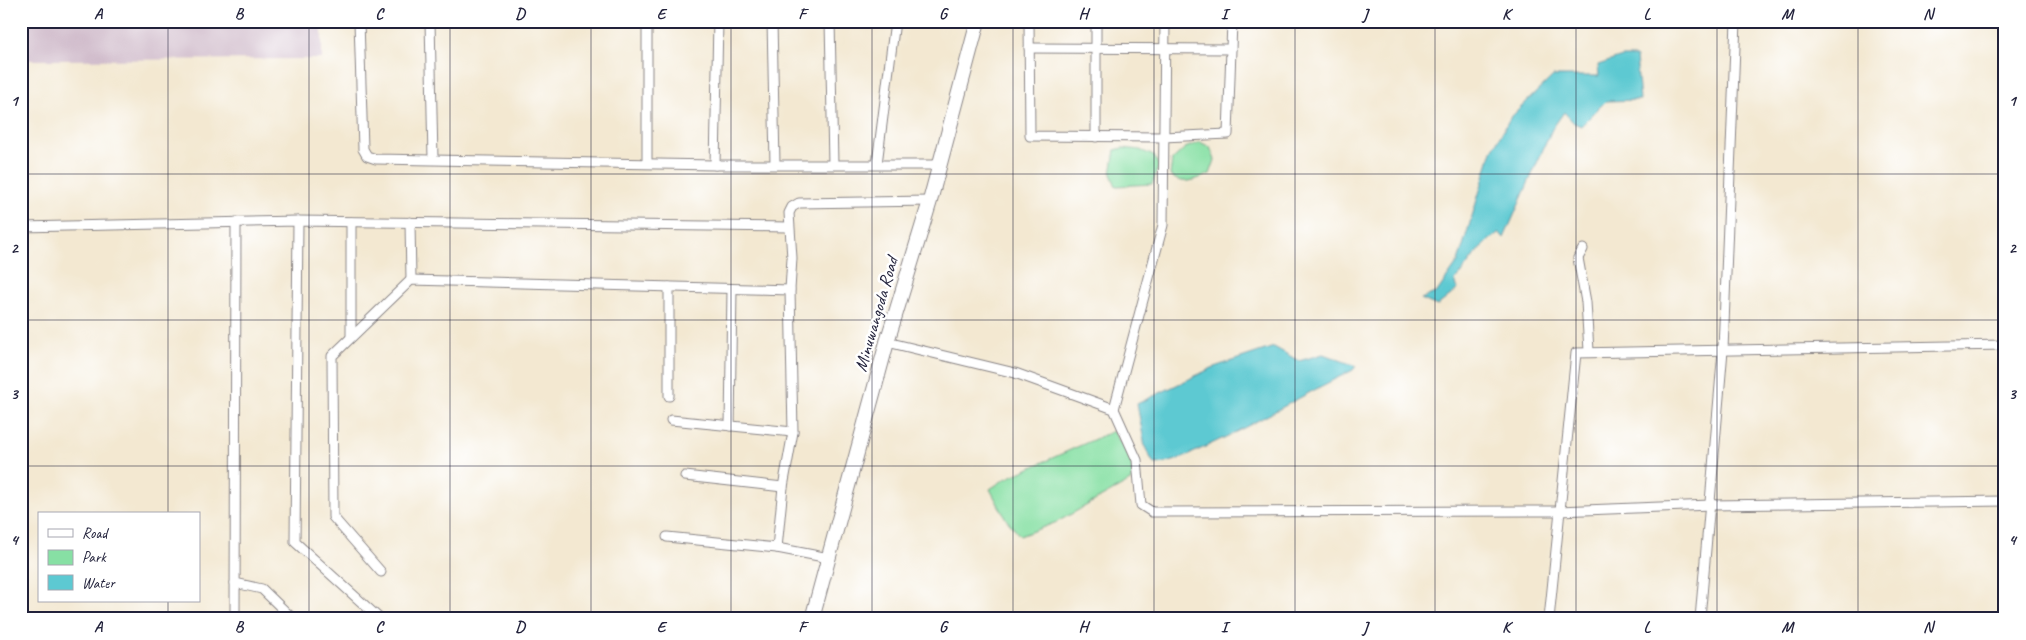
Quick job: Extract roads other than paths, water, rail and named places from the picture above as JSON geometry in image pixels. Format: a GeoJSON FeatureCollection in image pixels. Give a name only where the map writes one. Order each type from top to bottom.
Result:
{"type":"FeatureCollection","features":[{"type":"Feature","properties":{"kind":"main road","name":"Minuwangoda Road"},"geometry":{"type":"LineString","coordinates":[[812,619],[887,342],[930,201],[938,165],[978,21]]}},
{"type":"Feature","properties":{"kind":"street"},"geometry":{"type":"LineString","coordinates":[[359,21],[363,149],[367,156],[376,160],[433,159],[715,165],[938,165]]}},
{"type":"Feature","properties":{"kind":"street"},"geometry":{"type":"LineString","coordinates":[[430,21],[433,159]]}},
{"type":"Feature","properties":{"kind":"street"},"geometry":{"type":"LineString","coordinates":[[646,163],[647,21]]}},
{"type":"Feature","properties":{"kind":"street"},"geometry":{"type":"LineString","coordinates":[[715,165],[718,21]]}},
{"type":"Feature","properties":{"kind":"street"},"geometry":{"type":"LineString","coordinates":[[772,21],[775,164]]}},
{"type":"Feature","properties":{"kind":"street"},"geometry":{"type":"LineString","coordinates":[[830,21],[833,164]]}},
{"type":"Feature","properties":{"kind":"street"},"geometry":{"type":"LineString","coordinates":[[877,164],[895,21]]}},
{"type":"Feature","properties":{"kind":"street"},"geometry":{"type":"LineString","coordinates":[[1029,21],[1030,136],[1096,137],[1228,134],[1232,21]]}},
{"type":"Feature","properties":{"kind":"street"},"geometry":{"type":"LineString","coordinates":[[1096,21],[1096,137]]}},
{"type":"Feature","properties":{"kind":"street"},"geometry":{"type":"LineString","coordinates":[[1165,21],[1163,224],[1114,409],[1137,460],[1141,505],[1152,512],[1559,511],[1711,505],[2005,501]]}},
{"type":"Feature","properties":{"kind":"street"},"geometry":{"type":"LineString","coordinates":[[1700,619],[1711,505],[1722,350],[1736,21]]}},
{"type":"Feature","properties":{"kind":"street"},"geometry":{"type":"LineString","coordinates":[[1029,48],[1231,49]]}},
{"type":"Feature","properties":{"kind":"street"},"geometry":{"type":"LineString","coordinates":[[777,548],[783,487],[793,432],[790,290],[792,258],[789,227],[789,214],[792,207],[799,202],[930,201]]}},
{"type":"Feature","properties":{"kind":"street"},"geometry":{"type":"LineString","coordinates":[[21,227],[298,221],[789,227]]}},
{"type":"Feature","properties":{"kind":"street"},"geometry":{"type":"LineString","coordinates":[[298,221],[296,542],[380,619]]}},
{"type":"Feature","properties":{"kind":"street"},"geometry":{"type":"LineString","coordinates":[[235,619],[236,222]]}},
{"type":"Feature","properties":{"kind":"street"},"geometry":{"type":"LineString","coordinates":[[351,222],[352,337]]}},
{"type":"Feature","properties":{"kind":"street"},"geometry":{"type":"LineString","coordinates":[[410,222],[411,280]]}},
{"type":"Feature","properties":{"kind":"street"},"geometry":{"type":"LineString","coordinates":[[1583,249],[1578,258],[1586,302],[1589,351]]}},
{"type":"Feature","properties":{"kind":"street"},"geometry":{"type":"LineString","coordinates":[[381,572],[333,517],[332,356],[411,280],[732,290],[790,290]]}},
{"type":"Feature","properties":{"kind":"street"},"geometry":{"type":"LineString","coordinates":[[668,287],[669,396]]}},
{"type":"Feature","properties":{"kind":"street"},"geometry":{"type":"LineString","coordinates":[[730,426],[732,290]]}},
{"type":"Feature","properties":{"kind":"street"},"geometry":{"type":"LineString","coordinates":[[887,342],[1015,373],[1114,409]]}},
{"type":"Feature","properties":{"kind":"street"},"geometry":{"type":"LineString","coordinates":[[1549,619],[1576,353],[1589,351],[2005,346]]}},
{"type":"Feature","properties":{"kind":"street"},"geometry":{"type":"LineString","coordinates":[[671,420],[793,432]]}},
{"type":"Feature","properties":{"kind":"street"},"geometry":{"type":"LineString","coordinates":[[685,476],[783,487]]}},
{"type":"Feature","properties":{"kind":"street"},"geometry":{"type":"LineString","coordinates":[[667,537],[777,548],[829,558]]}},
{"type":"Feature","properties":{"kind":"street"},"geometry":{"type":"LineString","coordinates":[[235,583],[262,589],[293,619]]}},
{"type":"Feature","properties":{"kind":"street"},"geometry":{"type":"LineString","coordinates":[[1872,619],[2005,617]]}},
{"type":"Feature","properties":{"kind":"water"},"geometry":{"type":"Polygon","coordinates":[[[1622,57],[1636,57],[1640,100],[1606,101],[1581,126],[1574,123],[1564,112],[1552,129],[1504,238],[1499,232],[1480,248],[1455,281],[1458,289],[1437,306],[1421,299],[1437,292],[1458,262],[1492,151],[1510,118],[1553,76],[1599,76],[1598,65],[1622,57]]]}},
{"type":"Feature","properties":{"kind":"water"},"geometry":{"type":"Polygon","coordinates":[[[1274,347],[1299,361],[1323,354],[1356,366],[1353,370],[1226,437],[1182,458],[1154,464],[1145,447],[1137,404],[1214,367],[1274,347]]]}}]}
